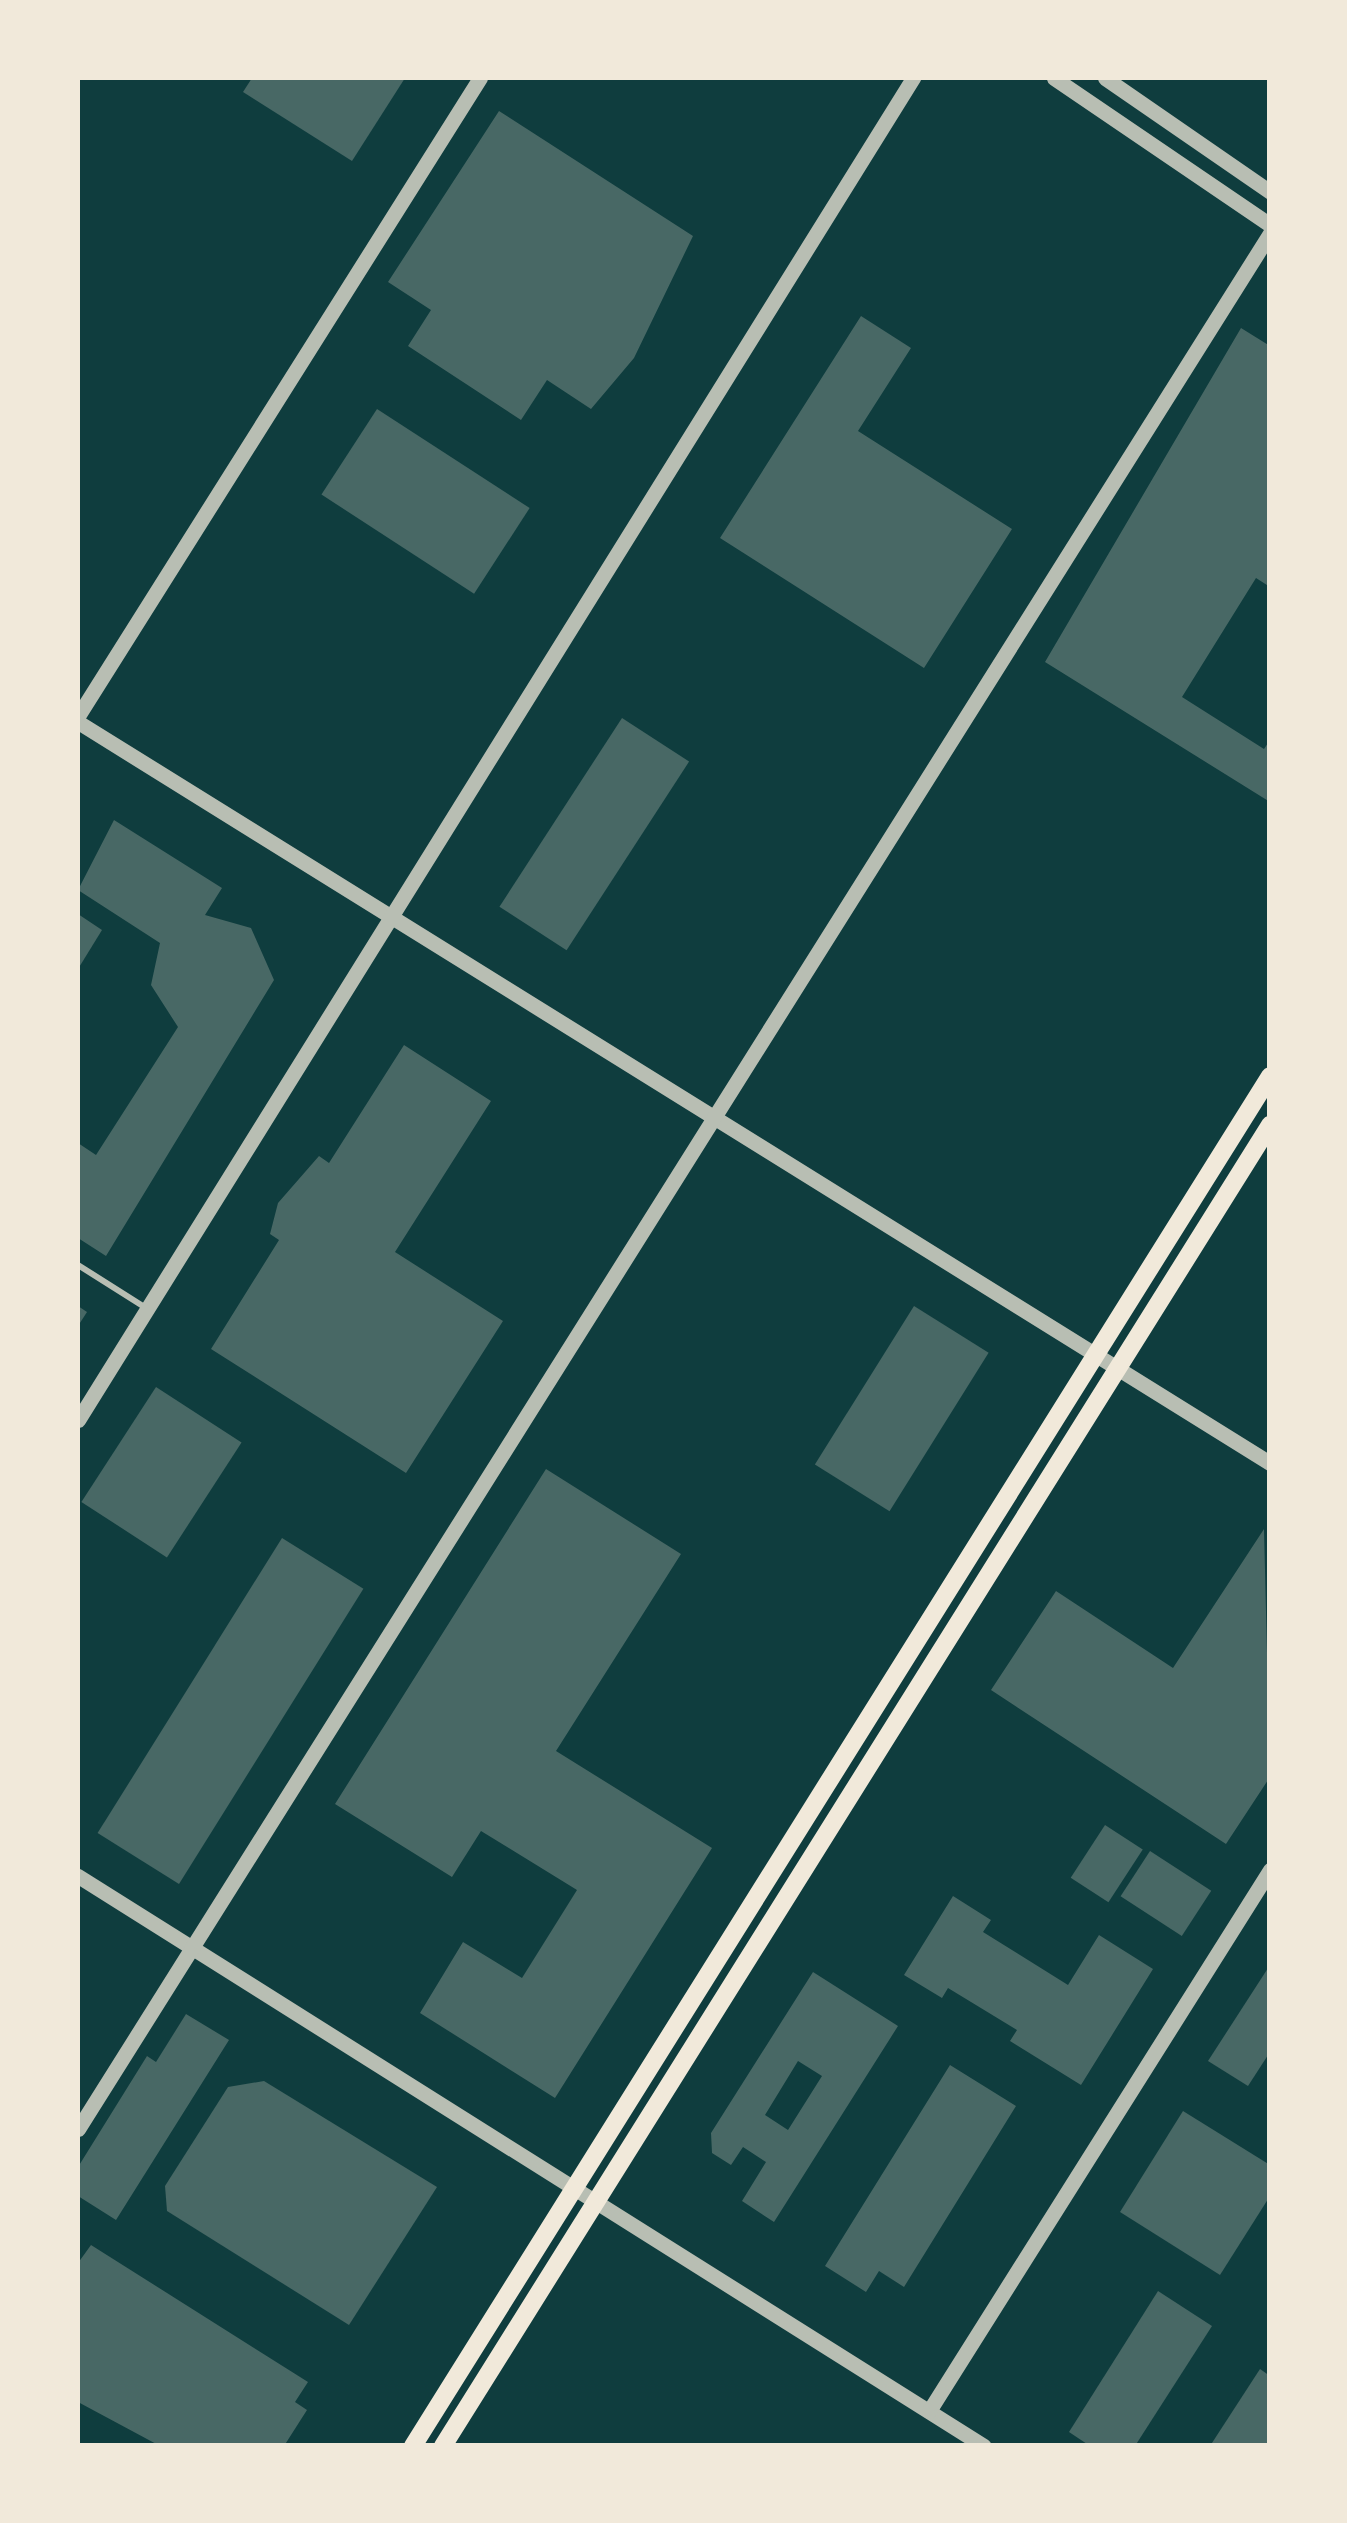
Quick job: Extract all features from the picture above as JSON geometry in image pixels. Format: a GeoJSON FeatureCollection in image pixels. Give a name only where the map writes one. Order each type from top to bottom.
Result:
{"type":"FeatureCollection","features":[{"type":"Feature","properties":{"kind":"main road"},"geometry":{"type":"LineString","coordinates":[[413,2446],[1270,1076]]}},
{"type":"Feature","properties":{"kind":"main road"},"geometry":{"type":"LineString","coordinates":[[443,2446],[1270,1125]]}},
{"type":"Feature","properties":{"kind":"street"},"geometry":{"type":"LineString","coordinates":[[480,78],[78,719],[1270,1463]]}},
{"type":"Feature","properties":{"kind":"street"},"geometry":{"type":"LineString","coordinates":[[78,1420],[913,78]]}},
{"type":"Feature","properties":{"kind":"street"},"geometry":{"type":"LineString","coordinates":[[1054,78],[1270,224]]}},
{"type":"Feature","properties":{"kind":"street"},"geometry":{"type":"LineString","coordinates":[[1105,78],[1270,192]]}},
{"type":"Feature","properties":{"kind":"street"},"geometry":{"type":"LineString","coordinates":[[78,2129],[1270,233]]}},
{"type":"Feature","properties":{"kind":"street"},"geometry":{"type":"LineString","coordinates":[[929,2411],[1270,1870]]}},
{"type":"Feature","properties":{"kind":"street"},"geometry":{"type":"LineString","coordinates":[[78,1876],[984,2446]]}},
{"type":"Feature","properties":{"kind":"lane"},"geometry":{"type":"LineString","coordinates":[[78,1265],[147,1308]]}},
{"type":"Feature","properties":{"kind":"building"},"geometry":{"type":"Polygon","coordinates":[[[252,78],[405,78],[352,161],[243,92],[252,78]]]}},
{"type":"Feature","properties":{"kind":"building"},"geometry":{"type":"Polygon","coordinates":[[[499,111],[693,236],[634,358],[591,409],[547,380],[521,420],[408,346],[431,310],[388,282],[499,111]]]}},
{"type":"Feature","properties":{"kind":"building"},"geometry":{"type":"Polygon","coordinates":[[[861,316],[911,348],[858,431],[1012,529],[924,668],[720,538],[861,316]]]}},
{"type":"Feature","properties":{"kind":"building"},"geometry":{"type":"Polygon","coordinates":[[[1241,328],[1270,346],[1270,587],[1256,578],[1182,697],[1264,749],[1270,740],[1270,802],[1045,662],[1241,328]]]}},
{"type":"Feature","properties":{"kind":"building"},"geometry":{"type":"Polygon","coordinates":[[[377,409],[530,508],[474,594],[321,495],[377,409]]]}},
{"type":"Feature","properties":{"kind":"building"},"geometry":{"type":"Polygon","coordinates":[[[622,718],[689,762],[567,950],[499,907],[622,718]]]}},
{"type":"Feature","properties":{"kind":"building"},"geometry":{"type":"Polygon","coordinates":[[[114,820],[222,888],[205,915],[251,928],[274,980],[106,1256],[78,1238],[78,1143],[96,1155],[178,1027],[151,985],[160,943],[78,890],[114,820]]]}},
{"type":"Feature","properties":{"kind":"building"},"geometry":{"type":"Polygon","coordinates":[[[78,914],[102,930],[78,969],[78,914]]]}},
{"type":"Feature","properties":{"kind":"building"},"geometry":{"type":"Polygon","coordinates":[[[404,1045],[491,1101],[395,1252],[503,1321],[406,1473],[211,1349],[279,1240],[270,1234],[278,1203],[319,1156],[329,1163],[404,1045]]]}},
{"type":"Feature","properties":{"kind":"building"},"geometry":{"type":"Polygon","coordinates":[[[78,1306],[87,1312],[78,1326],[78,1306]]]}},
{"type":"Feature","properties":{"kind":"building"},"geometry":{"type":"Polygon","coordinates":[[[914,1306],[989,1353],[890,1511],[815,1465],[914,1306]]]}},
{"type":"Feature","properties":{"kind":"building"},"geometry":{"type":"Polygon","coordinates":[[[156,1387],[242,1443],[167,1557],[81,1502],[156,1387]]]}},
{"type":"Feature","properties":{"kind":"building"},"geometry":{"type":"Polygon","coordinates":[[[546,1469],[681,1554],[556,1751],[712,1848],[555,2098],[420,2013],[463,1942],[522,1978],[577,1890],[481,1831],[452,1877],[335,1804],[546,1469]]]}},
{"type":"Feature","properties":{"kind":"building"},"geometry":{"type":"Polygon","coordinates":[[[1264,1529],[1270,1777],[1226,1844],[991,1690],[1056,1591],[1173,1668],[1264,1529]]]}},
{"type":"Feature","properties":{"kind":"building"},"geometry":{"type":"Polygon","coordinates":[[[282,1538],[363,1589],[179,1884],[98,1833],[282,1538]]]}},
{"type":"Feature","properties":{"kind":"building"},"geometry":{"type":"Polygon","coordinates":[[[1105,1825],[1143,1850],[1108,1902],[1071,1878],[1105,1825]]]}},
{"type":"Feature","properties":{"kind":"building"},"geometry":{"type":"Polygon","coordinates":[[[1150,1851],[1211,1891],[1182,1936],[1121,1896],[1150,1851]]]}},
{"type":"Feature","properties":{"kind":"building"},"geometry":{"type":"Polygon","coordinates":[[[953,1896],[991,1920],[983,1932],[1068,1985],[1099,1935],[1153,1969],[1081,2085],[1010,2041],[1017,2030],[948,1988],[942,1998],[904,1975],[953,1896]]]}},
{"type":"Feature","properties":{"kind":"building"},"geometry":{"type":"Polygon","coordinates":[[[1270,1965],[1270,2052],[1248,2086],[1208,2061],[1270,1965]]]}},
{"type":"Feature","properties":{"kind":"building"},"geometry":{"type":"Polygon","coordinates":[[[813,1972],[898,2026],[774,2222],[742,2201],[766,2162],[743,2147],[731,2165],[712,2153],[711,2133],[813,1972]],[[798,2061],[765,2115],[788,2130],[822,2076],[798,2061]]]}},
{"type":"Feature","properties":{"kind":"building"},"geometry":{"type":"Polygon","coordinates":[[[186,2014],[229,2040],[116,2220],[78,2196],[78,2167],[147,2056],[156,2062],[186,2014]]]}},
{"type":"Feature","properties":{"kind":"building"},"geometry":{"type":"Polygon","coordinates":[[[950,2065],[1016,2106],[904,2287],[879,2271],[866,2292],[825,2266],[950,2065]]]}},
{"type":"Feature","properties":{"kind":"building"},"geometry":{"type":"Polygon","coordinates":[[[264,2081],[437,2187],[349,2325],[167,2211],[165,2186],[228,2087],[264,2081]]]}},
{"type":"Feature","properties":{"kind":"building"},"geometry":{"type":"Polygon","coordinates":[[[1183,2111],[1270,2165],[1270,2196],[1220,2275],[1120,2212],[1183,2111]]]}},
{"type":"Feature","properties":{"kind":"building"},"geometry":{"type":"Polygon","coordinates":[[[91,2245],[308,2382],[295,2402],[307,2410],[284,2446],[160,2446],[78,2402],[78,2263],[91,2245]]]}},
{"type":"Feature","properties":{"kind":"building"},"geometry":{"type":"Polygon","coordinates":[[[1158,2291],[1212,2326],[1135,2446],[1090,2446],[1069,2432],[1158,2291]]]}},
{"type":"Feature","properties":{"kind":"building"},"geometry":{"type":"Polygon","coordinates":[[[1260,2369],[1270,2376],[1270,2446],[1210,2446],[1260,2369]]]}}]}
